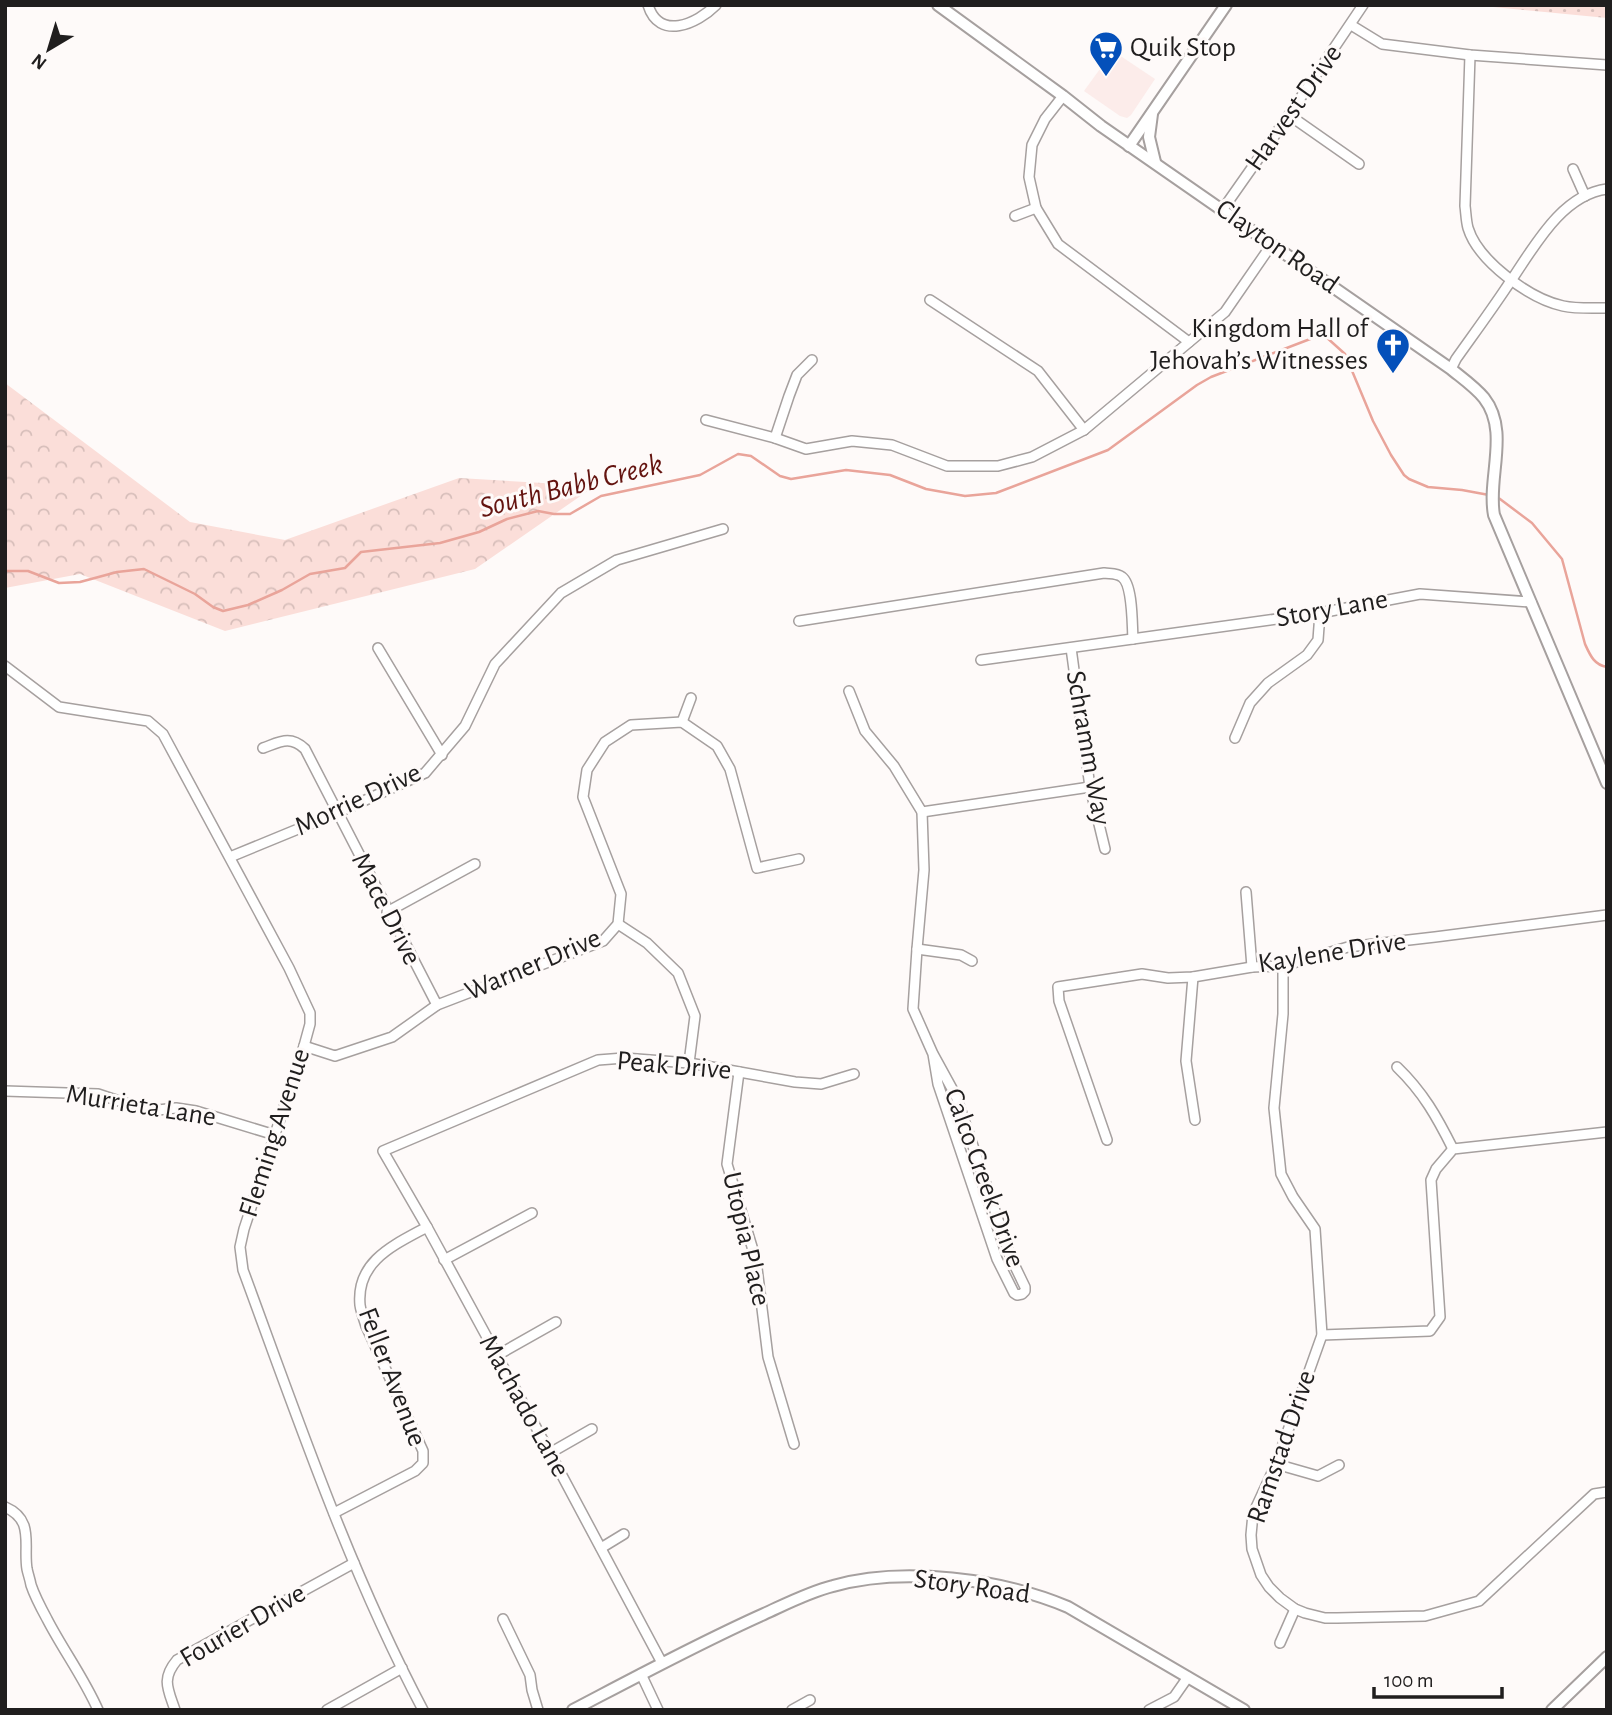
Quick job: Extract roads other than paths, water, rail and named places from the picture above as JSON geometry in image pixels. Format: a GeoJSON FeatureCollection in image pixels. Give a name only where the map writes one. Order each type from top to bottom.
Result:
{"type":"FeatureCollection","features":[{"type":"Feature","properties":{"kind":"street"},"geometry":{"type":"LineString","coordinates":[[648,5],[657,21],[673,27],[690,23],[716,5]]}},
{"type":"Feature","properties":{"kind":"street"},"geometry":{"type":"LineString","coordinates":[[1129,146],[1226,5]]}},
{"type":"Feature","properties":{"kind":"street","name":"Harvest Drive"},"geometry":{"type":"LineString","coordinates":[[1223,209],[1363,5]]}},
{"type":"Feature","properties":{"kind":"street","name":"Clayton Road"},"geometry":{"type":"LineString","coordinates":[[945,7],[1129,146],[1451,369],[1477,391],[1493,415],[1496,440],[1491,491],[1494,515],[1607,783]]}},
{"type":"Feature","properties":{"kind":"street"},"geometry":{"type":"LineString","coordinates":[[1351,25],[1381,44],[1470,55],[1607,65]]}},
{"type":"Feature","properties":{"kind":"street"},"geometry":{"type":"LineString","coordinates":[[1470,55],[1465,206],[1467,227],[1475,243],[1486,258],[1540,297],[1562,306],[1607,308]]}},
{"type":"Feature","properties":{"kind":"street"},"geometry":{"type":"LineString","coordinates":[[1063,96],[1045,119],[1032,145],[1029,177],[1036,208],[1058,244],[1189,342]]}},
{"type":"Feature","properties":{"kind":"street"},"geometry":{"type":"LineString","coordinates":[[1152,111],[1149,137],[1155,162]]}},
{"type":"Feature","properties":{"kind":"street"},"geometry":{"type":"LineString","coordinates":[[1289,115],[1360,164]]}},
{"type":"Feature","properties":{"kind":"street"},"geometry":{"type":"LineString","coordinates":[[1573,169],[1585,196]]}},
{"type":"Feature","properties":{"kind":"street"},"geometry":{"type":"LineString","coordinates":[[1451,369],[1547,228],[1585,196],[1607,189]]}},
{"type":"Feature","properties":{"kind":"street"},"geometry":{"type":"LineString","coordinates":[[1015,216],[1036,208]]}},
{"type":"Feature","properties":{"kind":"street"},"geometry":{"type":"LineString","coordinates":[[706,421],[775,438],[806,449],[852,442],[892,445],[947,466],[998,466],[1032,457],[1084,430],[1225,312],[1272,244]]}},
{"type":"Feature","properties":{"kind":"street"},"geometry":{"type":"LineString","coordinates":[[930,300],[1038,371],[1084,430]]}},
{"type":"Feature","properties":{"kind":"street"},"geometry":{"type":"LineString","coordinates":[[775,438],[797,375],[812,360]]}},
{"type":"Feature","properties":{"kind":"street","name":"Morrie Drive"},"geometry":{"type":"LineString","coordinates":[[230,857],[425,773],[465,726],[495,664],[561,593],[617,560],[723,529]]}},
{"type":"Feature","properties":{"kind":"street"},"geometry":{"type":"LineString","coordinates":[[799,621],[1104,573],[1120,575],[1125,579],[1129,590],[1133,639]]}},
{"type":"Feature","properties":{"kind":"street","name":"Story Lane"},"geometry":{"type":"LineString","coordinates":[[981,660],[1320,613],[1420,594],[1531,601]]}},
{"type":"Feature","properties":{"kind":"street"},"geometry":{"type":"LineString","coordinates":[[1235,738],[1250,703],[1268,683],[1307,655],[1318,640],[1320,613]]}},
{"type":"Feature","properties":{"kind":"street"},"geometry":{"type":"LineString","coordinates":[[378,648],[442,755]]}},
{"type":"Feature","properties":{"kind":"street","name":"Schramm Way"},"geometry":{"type":"LineString","coordinates":[[1071,648],[1090,787],[1105,849]]}},
{"type":"Feature","properties":{"kind":"street","name":"Fleming Avenue"},"geometry":{"type":"LineString","coordinates":[[5,666],[59,707],[148,721],[163,734],[289,968],[310,1013],[304,1046],[244,1229],[240,1247],[243,1270],[354,1563],[424,1710]]}},
{"type":"Feature","properties":{"kind":"street","name":"Calco Creek Drive"},"geometry":{"type":"LineString","coordinates":[[849,691],[865,731],[894,766],[922,812],[924,870],[913,1009],[956,1096],[1011,1258],[1026,1287],[1022,1294],[1014,1293],[997,1259],[938,1084],[933,1054]]}},
{"type":"Feature","properties":{"kind":"street"},"geometry":{"type":"LineString","coordinates":[[691,698],[682,722],[717,747],[730,769],[757,868],[799,859]]}},
{"type":"Feature","properties":{"kind":"street","name":"Warner Drive"},"geometry":{"type":"LineString","coordinates":[[304,1046],[335,1056],[391,1037],[437,1005],[603,941],[618,924],[621,894],[583,797],[587,770],[605,742],[631,725],[682,722]]}},
{"type":"Feature","properties":{"kind":"street","name":"Mace Drive"},"geometry":{"type":"LineString","coordinates":[[263,748],[284,740],[297,742],[305,749],[437,1005]]}},
{"type":"Feature","properties":{"kind":"street"},"geometry":{"type":"LineString","coordinates":[[922,812],[1090,787]]}},
{"type":"Feature","properties":{"kind":"street"},"geometry":{"type":"LineString","coordinates":[[387,912],[475,864]]}},
{"type":"Feature","properties":{"kind":"street"},"geometry":{"type":"LineString","coordinates":[[1246,892],[1252,967]]}},
{"type":"Feature","properties":{"kind":"street","name":"Kaylene Drive"},"geometry":{"type":"LineString","coordinates":[[1107,1140],[1059,1001],[1058,987],[1142,974],[1168,978],[1194,977],[1252,967],[1283,966],[1348,947],[1607,915]]}},
{"type":"Feature","properties":{"kind":"street"},"geometry":{"type":"LineString","coordinates":[[618,924],[647,943],[678,973],[695,1016],[689,1063]]}},
{"type":"Feature","properties":{"kind":"street"},"geometry":{"type":"LineString","coordinates":[[917,949],[961,956],[972,961]]}},
{"type":"Feature","properties":{"kind":"street","name":"Ramstad Drive"},"geometry":{"type":"LineString","coordinates":[[1283,966],[1283,1014],[1274,1108],[1281,1174],[1315,1229],[1322,1335],[1276,1464],[1253,1514],[1252,1549],[1261,1575],[1280,1598],[1305,1613],[1325,1618],[1425,1616],[1479,1601],[1594,1494],[1607,1492]]}},
{"type":"Feature","properties":{"kind":"street"},"geometry":{"type":"LineString","coordinates":[[1194,977],[1186,1061],[1195,1120]]}},
{"type":"Feature","properties":{"kind":"street","name":"Peak Drive"},"geometry":{"type":"LineString","coordinates":[[383,1151],[598,1060],[624,1058],[689,1063],[794,1082],[821,1084],[854,1074]]}},
{"type":"Feature","properties":{"kind":"street"},"geometry":{"type":"LineString","coordinates":[[1397,1067],[1415,1084],[1436,1115],[1453,1149]]}},
{"type":"Feature","properties":{"kind":"street","name":"Utopia Place"},"geometry":{"type":"LineString","coordinates":[[739,1072],[727,1164],[756,1260],[768,1357],[794,1444]]}},
{"type":"Feature","properties":{"kind":"street","name":"Murrieta Lane"},"geometry":{"type":"LineString","coordinates":[[5,1091],[98,1094],[149,1111],[176,1108],[197,1111],[275,1135]]}},
{"type":"Feature","properties":{"kind":"street"},"geometry":{"type":"LineString","coordinates":[[1322,1335],[1430,1331],[1440,1317],[1431,1180],[1436,1169],[1453,1149],[1607,1132]]}},
{"type":"Feature","properties":{"kind":"street","name":"Machado Lane"},"geometry":{"type":"LineString","coordinates":[[383,1151],[427,1227],[662,1663]]}},
{"type":"Feature","properties":{"kind":"street"},"geometry":{"type":"LineString","coordinates":[[444,1260],[532,1213]]}},
{"type":"Feature","properties":{"kind":"street","name":"Feller Avenue"},"geometry":{"type":"LineString","coordinates":[[334,1513],[415,1471],[424,1463],[423,1451],[366,1326],[360,1306],[360,1287],[368,1269],[378,1256],[427,1227]]}},
{"type":"Feature","properties":{"kind":"street"},"geometry":{"type":"LineString","coordinates":[[496,1356],[555,1322]]}},
{"type":"Feature","properties":{"kind":"street"},"geometry":{"type":"LineString","coordinates":[[550,1453],[592,1429]]}},
{"type":"Feature","properties":{"kind":"street"},"geometry":{"type":"LineString","coordinates":[[1276,1464],[1318,1476],[1339,1465]]}},
{"type":"Feature","properties":{"kind":"street"},"geometry":{"type":"LineString","coordinates":[[5,1507],[10,1508],[21,1520],[26,1530],[26,1567],[34,1593],[98,1710]]}},
{"type":"Feature","properties":{"kind":"street"},"geometry":{"type":"LineString","coordinates":[[601,1548],[624,1534]]}},
{"type":"Feature","properties":{"kind":"street","name":"Fourier Drive"},"geometry":{"type":"LineString","coordinates":[[175,1710],[166,1683],[170,1669],[177,1660],[354,1563]]}},
{"type":"Feature","properties":{"kind":"street","name":"Story Road"},"geometry":{"type":"LineString","coordinates":[[573,1710],[714,1636],[832,1586],[868,1579],[926,1577],[949,1578],[1042,1596],[1068,1607],[1244,1710]]}},
{"type":"Feature","properties":{"kind":"street"},"geometry":{"type":"LineString","coordinates":[[1280,1643],[1295,1608]]}},
{"type":"Feature","properties":{"kind":"street"},"geometry":{"type":"LineString","coordinates":[[503,1619],[530,1675],[538,1710]]}},
{"type":"Feature","properties":{"kind":"street"},"geometry":{"type":"LineString","coordinates":[[1552,1710],[1607,1657]]}},
{"type":"Feature","properties":{"kind":"street"},"geometry":{"type":"LineString","coordinates":[[327,1710],[402,1668]]}},
{"type":"Feature","properties":{"kind":"street"},"geometry":{"type":"LineString","coordinates":[[641,1674],[659,1710]]}},
{"type":"Feature","properties":{"kind":"street"},"geometry":{"type":"LineString","coordinates":[[1149,1710],[1174,1697],[1188,1677]]}},
{"type":"Feature","properties":{"kind":"street"},"geometry":{"type":"LineString","coordinates":[[792,1710],[810,1700]]}},
{"type":"Feature","properties":{"kind":"waterway","name":"South Babb Creek"},"geometry":{"type":"LineString","coordinates":[[5,571],[28,571],[59,583],[80,582],[117,572],[144,569],[223,611],[248,605],[310,574],[345,568],[361,552],[440,543],[538,511],[570,514],[601,496],[700,475],[738,454],[751,456],[780,476],[791,479],[846,470],[890,475],[926,489],[965,496],[996,493],[1108,450],[1211,377],[1318,336],[1325,336],[1345,354],[1373,421],[1404,475],[1428,487],[1489,495]]}},
{"type":"Feature","properties":{"kind":"waterway","name":"South Babb Creek"},"geometry":{"type":"LineString","coordinates":[[1495,497],[1532,523],[1562,559],[1585,644],[1596,662],[1607,667]]}},
{"type":"Feature","properties":{"kind":"place","name":"Quik Stop"},"geometry":{"type":"Point","coordinates":[1106,78]}},
{"type":"Feature","properties":{"kind":"place","name":"Kingdom Hall of Jehovah’s Witnesses"},"geometry":{"type":"Point","coordinates":[1393,375]}}]}
